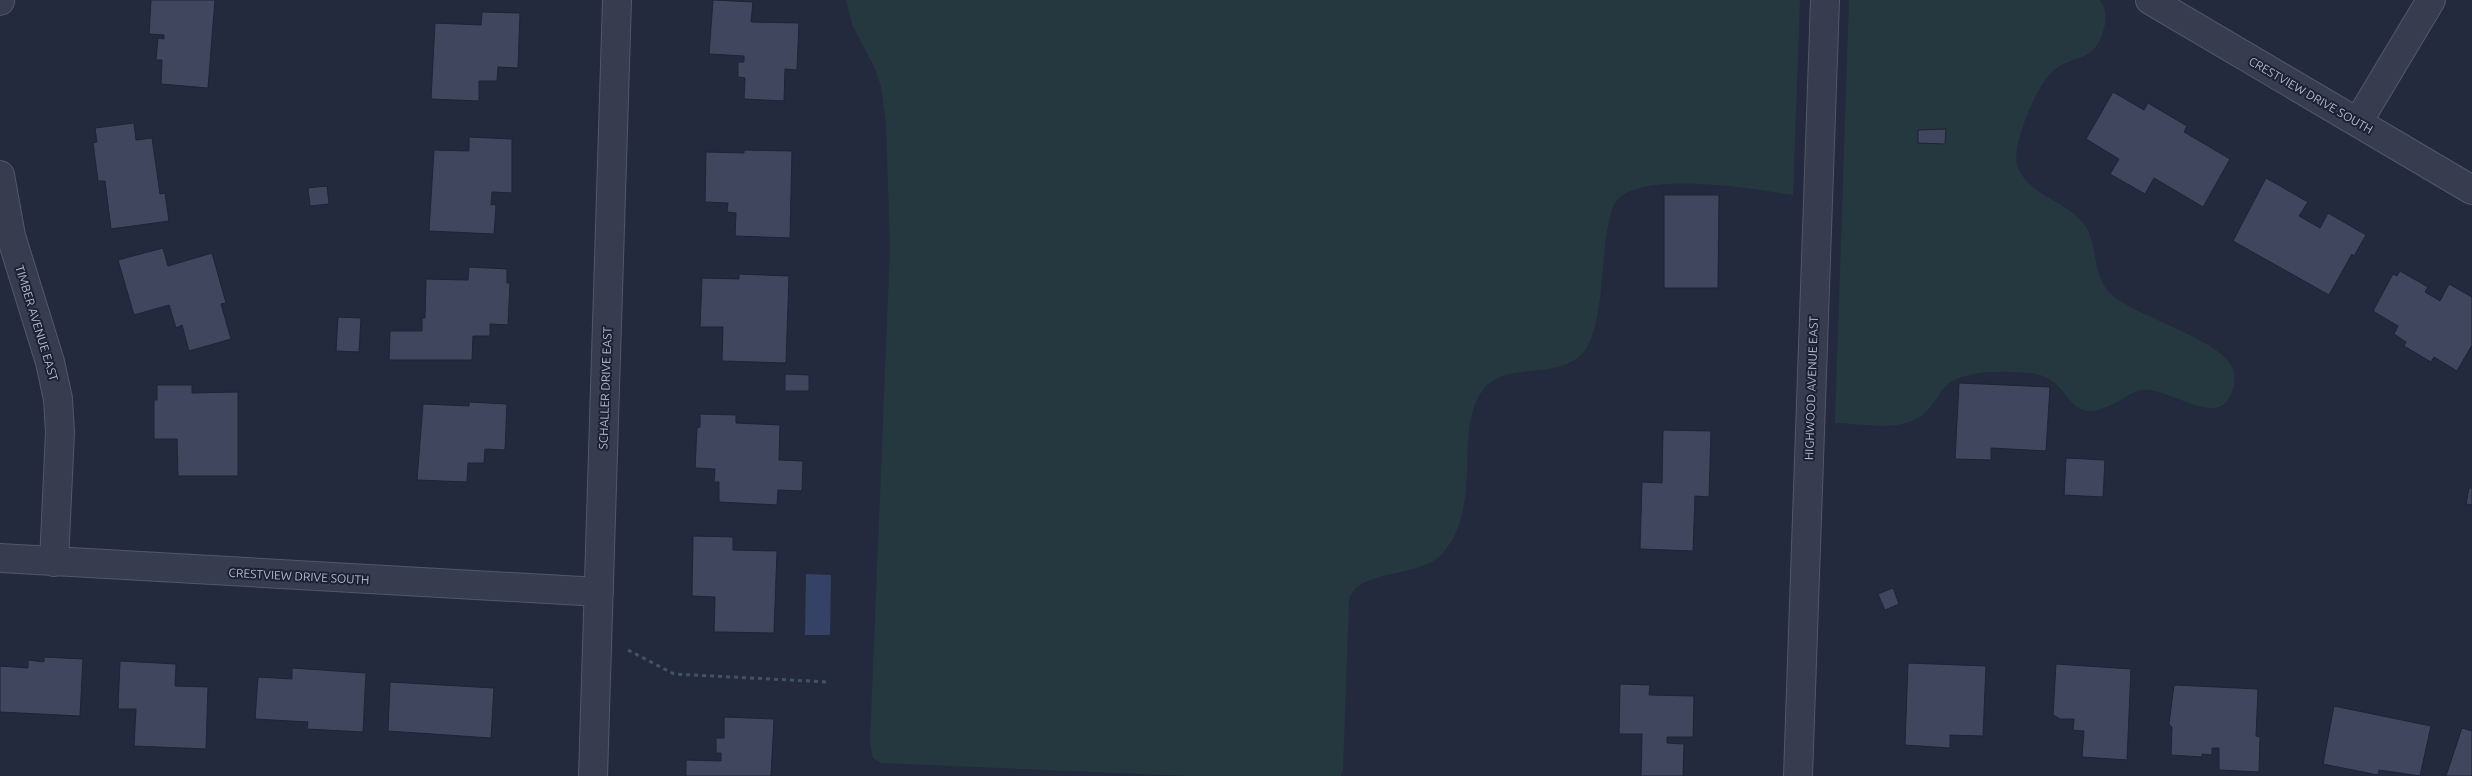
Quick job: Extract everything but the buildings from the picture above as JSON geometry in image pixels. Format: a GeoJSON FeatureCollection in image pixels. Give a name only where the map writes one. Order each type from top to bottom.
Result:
{"type":"FeatureCollection","features":[{"type":"Feature","properties":{"kind":"street","name":"SCHALLER DRIVE EAST"},"geometry":{"type":"LineString","coordinates":[[593,776],[618,0]]}},
{"type":"Feature","properties":{"kind":"street","name":"HIGHWOOD AVENUE EAST"},"geometry":{"type":"LineString","coordinates":[[1798,776],[1825,0]]}},
{"type":"Feature","properties":{"kind":"street","name":"CRESTVIEW DRIVE SOUTH"},"geometry":{"type":"LineString","coordinates":[[2150,0],[2472,190]]}},
{"type":"Feature","properties":{"kind":"street"},"geometry":{"type":"LineString","coordinates":[[2358,122],[2431,0]]}},
{"type":"Feature","properties":{"kind":"street","name":"TIMBER AVENUE EAST"},"geometry":{"type":"LineString","coordinates":[[0,175],[13,243],[50,362],[58,399],[60,432],[54,562]]}},
{"type":"Feature","properties":{"kind":"street","name":"CRESTVIEW DRIVE SOUTH"},"geometry":{"type":"LineString","coordinates":[[0,558],[599,592]]}},
{"type":"Feature","properties":{"kind":"path"},"geometry":{"type":"LineString","coordinates":[[597,647],[629,650],[666,672],[678,675],[828,682]]}},
{"type":"Feature","properties":{"kind":"shaded area"},"geometry":{"type":"Polygon","coordinates":[[[846,0],[1800,0],[1793,195],[1729,186],[1677,184],[1654,185],[1634,190],[1617,200],[1612,209],[1606,236],[1601,291],[1595,328],[1582,354],[1571,362],[1558,367],[1503,376],[1491,382],[1482,391],[1474,408],[1469,428],[1466,492],[1462,513],[1455,534],[1443,553],[1433,561],[1420,567],[1376,578],[1364,583],[1354,590],[1349,600],[1343,771],[1341,776],[1190,776],[881,763],[873,758],[870,743],[890,248],[886,123],[881,87],[876,71],[852,24],[846,0]]]}},
{"type":"Feature","properties":{"kind":"shaded area"},"geometry":{"type":"Polygon","coordinates":[[[1849,0],[2100,0],[2106,17],[2096,47],[2084,56],[2054,70],[2041,87],[2027,114],[2022,129],[2016,156],[2017,165],[2022,176],[2030,184],[2039,192],[2070,210],[2086,227],[2093,244],[2101,279],[2105,288],[2112,295],[2140,312],[2197,339],[2226,358],[2233,369],[2234,384],[2229,398],[2223,405],[2216,408],[2207,408],[2155,391],[2144,390],[2135,392],[2104,408],[2089,411],[2079,408],[2071,402],[2056,384],[2045,377],[2029,373],[1996,372],[1972,374],[1951,382],[1923,414],[1905,423],[1875,426],[1835,423],[1849,0]]]}},
{"type":"Feature","properties":{"kind":"water"},"geometry":{"type":"Polygon","coordinates":[[[806,574],[831,575],[830,635],[805,635],[806,574]]]}}]}
